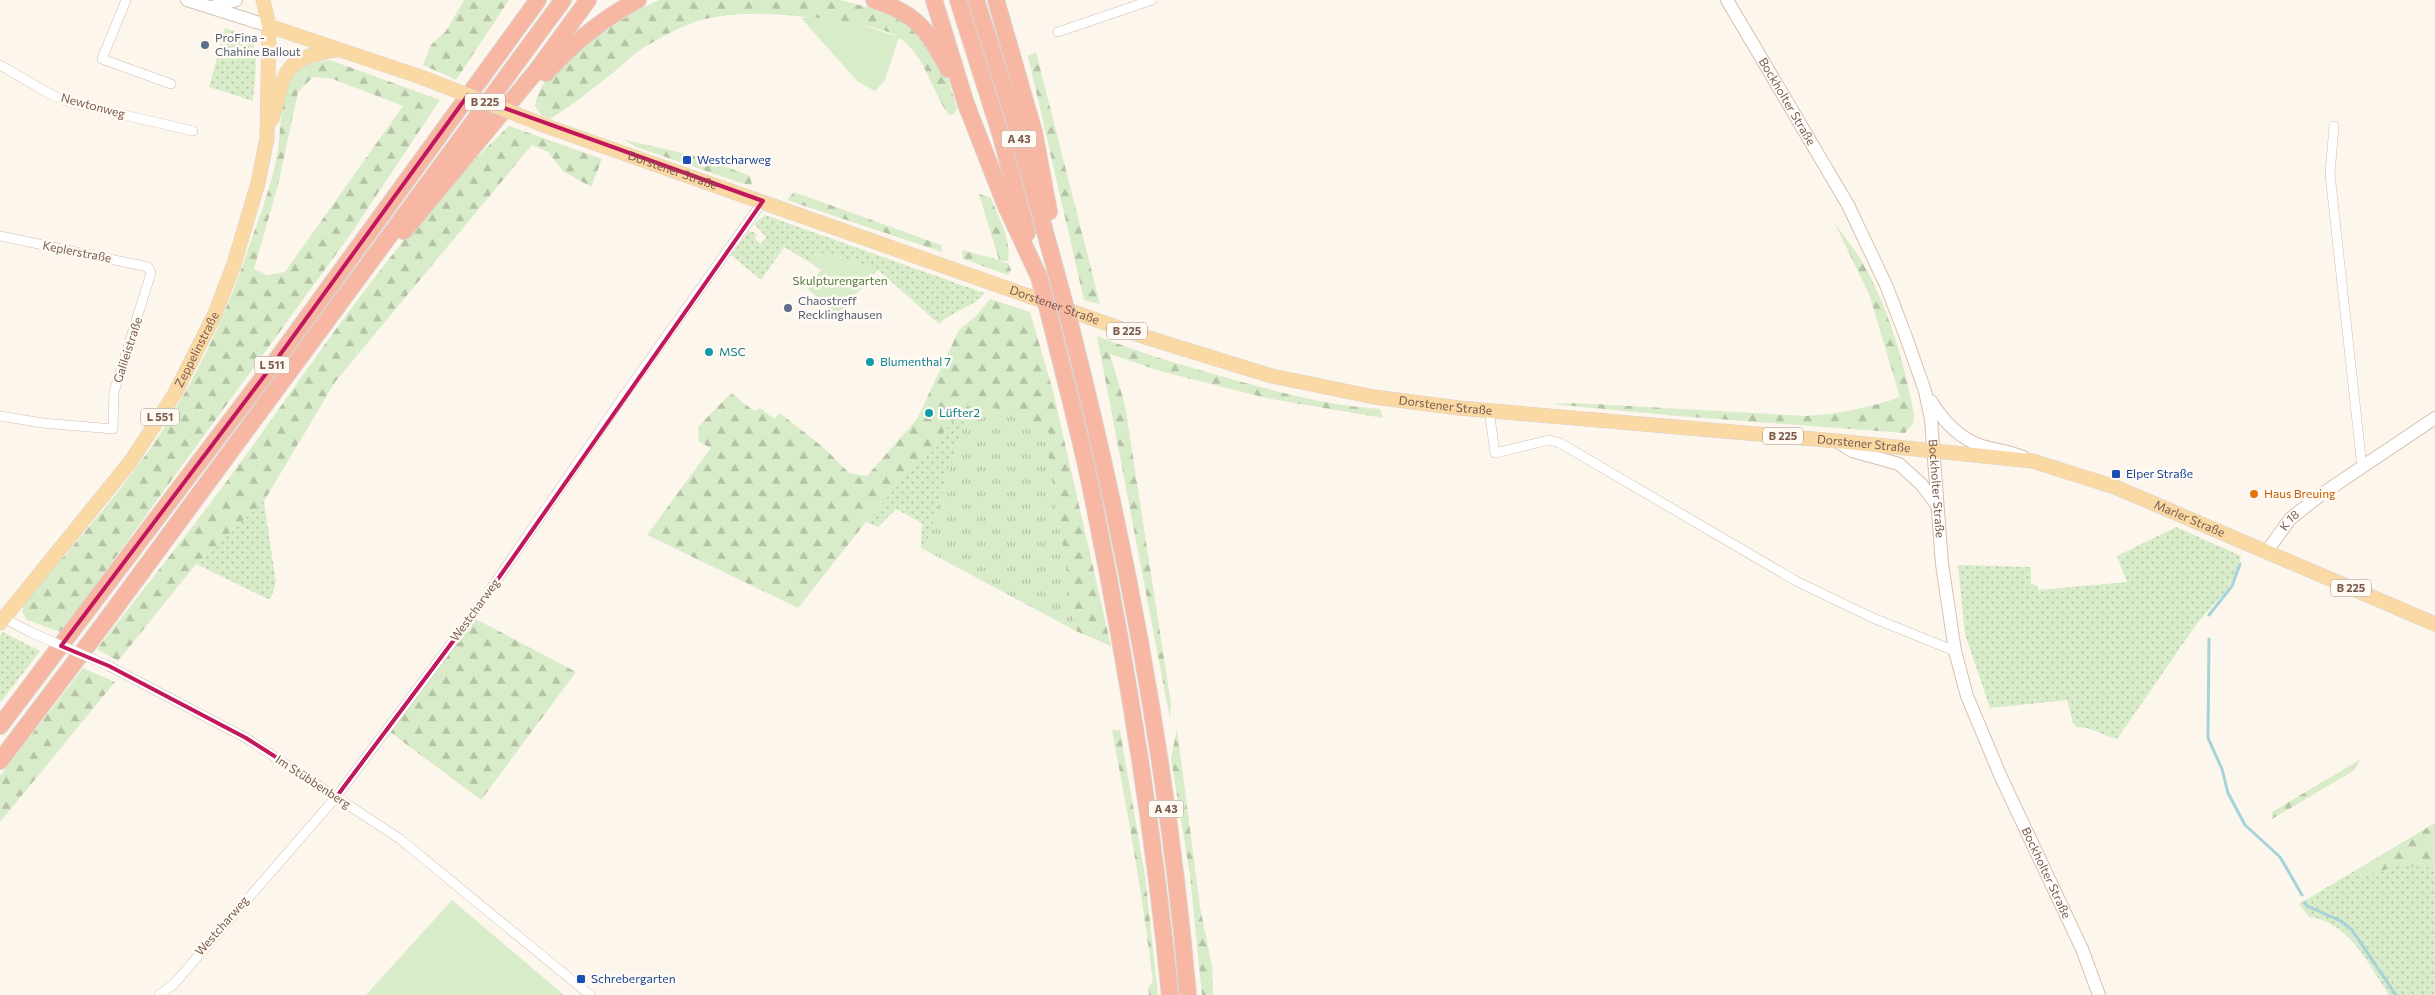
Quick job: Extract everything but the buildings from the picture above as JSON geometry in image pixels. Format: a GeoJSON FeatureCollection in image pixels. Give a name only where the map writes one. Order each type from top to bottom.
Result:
{"type":"FeatureCollection","features":[{"type":"Feature","properties":{"kind":"highway"},"geometry":{"type":"LineString","coordinates":[[476,84],[524,0]]}},
{"type":"Feature","properties":{"kind":"highway","name":"L 511"},"geometry":{"type":"LineString","coordinates":[[0,726],[274,363],[538,0]]}},
{"type":"Feature","properties":{"kind":"highway","name":"L 511"},"geometry":{"type":"LineString","coordinates":[[0,761],[367,268],[563,0]]}},
{"type":"Feature","properties":{"kind":"highway"},"geometry":{"type":"LineString","coordinates":[[367,268],[412,223],[537,70],[588,0]]}},
{"type":"Feature","properties":{"kind":"highway"},"geometry":{"type":"LineString","coordinates":[[476,144],[494,130],[571,47],[638,0]]}},
{"type":"Feature","properties":{"kind":"highway"},"geometry":{"type":"LineString","coordinates":[[874,0],[890,5],[917,20],[935,43],[957,94],[966,104]]}},
{"type":"Feature","properties":{"kind":"highway"},"geometry":{"type":"LineString","coordinates":[[934,0],[966,104],[1005,204],[1038,277]]}},
{"type":"Feature","properties":{"kind":"highway","name":"A 43"},"geometry":{"type":"LineString","coordinates":[[958,0],[1001,136],[1051,322],[1090,482],[1127,673],[1158,890],[1170,995]]}},
{"type":"Feature","properties":{"kind":"highway","name":"A 43"},"geometry":{"type":"LineString","coordinates":[[976,0],[1014,119],[1058,278],[1101,445],[1140,647],[1166,810],[1188,995]]}},
{"type":"Feature","properties":{"kind":"highway"},"geometry":{"type":"LineString","coordinates":[[996,0],[1034,132],[1045,185],[1058,278]]}},
{"type":"Feature","properties":{"kind":"highway"},"geometry":{"type":"LineString","coordinates":[[1000,0],[1002,17]]}},
{"type":"Feature","properties":{"kind":"main road","name":"Zeppelinstraße"},"geometry":{"type":"LineString","coordinates":[[1,619],[131,461],[178,387],[215,314],[234,264],[258,183],[267,138],[270,26],[263,0]]}},
{"type":"Feature","properties":{"kind":"main road","name":"Dorstener Straße"},"geometry":{"type":"LineString","coordinates":[[270,26],[421,77],[548,127],[1142,336],[1272,376],[1374,397],[1488,410],[1934,450]]}},
{"type":"Feature","properties":{"kind":"main road"},"geometry":{"type":"LineString","coordinates":[[267,138],[288,70],[301,58],[340,50]]}},
{"type":"Feature","properties":{"kind":"main road","name":"Marler Straße"},"geometry":{"type":"LineString","coordinates":[[1934,450],[2032,461],[2115,488],[2435,624]]}},
{"type":"Feature","properties":{"kind":"street"},"geometry":{"type":"LineString","coordinates":[[126,0],[102,59],[171,84]]}},
{"type":"Feature","properties":{"kind":"street","name":"Dorstener Straße"},"geometry":{"type":"LineString","coordinates":[[187,0],[270,26]]}},
{"type":"Feature","properties":{"kind":"street"},"geometry":{"type":"LineString","coordinates":[[212,7],[236,0]]}},
{"type":"Feature","properties":{"kind":"street"},"geometry":{"type":"LineString","coordinates":[[1058,32],[1152,0]]}},
{"type":"Feature","properties":{"kind":"street","name":"Bockholter Straße"},"geometry":{"type":"LineString","coordinates":[[1727,0],[1848,205],[1886,285],[1925,391],[1931,419],[1942,564],[1955,651],[1967,696],[2078,940],[2099,995]]}},
{"type":"Feature","properties":{"kind":"street","name":"Newtonweg"},"geometry":{"type":"LineString","coordinates":[[0,65],[50,94],[69,102],[193,131]]}},
{"type":"Feature","properties":{"kind":"street"},"geometry":{"type":"LineString","coordinates":[[2334,126],[2330,174],[2362,467]]}},
{"type":"Feature","properties":{"kind":"street","name":"Westcharweg"},"geometry":{"type":"LineString","coordinates":[[159,995],[172,985],[336,796],[472,616],[623,397],[763,202]]}},
{"type":"Feature","properties":{"kind":"street","name":"Keplerstraße"},"geometry":{"type":"LineString","coordinates":[[0,236],[148,267],[152,273]]}},
{"type":"Feature","properties":{"kind":"street","name":"Galileistraße"},"geometry":{"type":"LineString","coordinates":[[0,416],[113,429],[114,392],[152,273]]}},
{"type":"Feature","properties":{"kind":"street"},"geometry":{"type":"LineString","coordinates":[[1925,391],[1940,417],[1957,434],[1980,445],[2014,453],[2032,461]]}},
{"type":"Feature","properties":{"kind":"street"},"geometry":{"type":"LineString","coordinates":[[1488,410],[1494,453],[1549,440],[1560,443],[1796,581],[1873,618],[1955,651]]}},
{"type":"Feature","properties":{"kind":"street","name":"K 18"},"geometry":{"type":"LineString","coordinates":[[2267,551],[2290,519],[2343,480],[2435,418]]}},
{"type":"Feature","properties":{"kind":"street"},"geometry":{"type":"LineString","coordinates":[[1838,441],[1852,451],[1899,464],[1921,484],[1937,505]]}},
{"type":"Feature","properties":{"kind":"street","name":"Im Stübbenberg"},"geometry":{"type":"LineString","coordinates":[[1,619],[110,666],[246,738],[400,839],[590,995]]}},
{"type":"Feature","properties":{"kind":"highlighted area"},"geometry":{"type":"Polygon","coordinates":[[[468,95],[763,201],[472,616],[337,796],[246,738],[109,666],[61,646],[274,363],[468,95]]]}},
{"type":"Feature","properties":{"kind":"green space"},"geometry":{"type":"Polygon","coordinates":[[[464,0],[509,0],[456,80],[423,65],[431,45],[446,31],[464,0]]]}},
{"type":"Feature","properties":{"kind":"green space"},"geometry":{"type":"Polygon","coordinates":[[[659,0],[840,0],[882,11],[894,16],[918,32],[947,76],[957,108],[954,114],[949,115],[917,56],[901,39],[885,31],[863,25],[793,16],[734,14],[697,21],[680,28],[640,50],[583,96],[550,119],[540,114],[535,106],[539,92],[552,74],[610,28],[659,0]]]}},
{"type":"Feature","properties":{"kind":"green space"},"geometry":{"type":"Polygon","coordinates":[[[810,17],[853,22],[899,37],[885,80],[875,91],[858,82],[801,18],[810,17]]]}},
{"type":"Feature","properties":{"kind":"green space"},"geometry":{"type":"Polygon","coordinates":[[[225,28],[245,35],[253,44],[256,68],[253,101],[209,87],[225,28]]]}},
{"type":"Feature","properties":{"kind":"green space"},"geometry":{"type":"Polygon","coordinates":[[[1036,52],[1100,304],[1084,300],[1028,56],[1036,52]]]}},
{"type":"Feature","properties":{"kind":"green space"},"geometry":{"type":"Polygon","coordinates":[[[330,60],[440,100],[350,235],[61,632],[27,620],[22,612],[24,604],[136,468],[169,420],[190,383],[228,304],[266,196],[277,156],[282,106],[289,81],[302,68],[330,60]],[[313,77],[298,92],[278,185],[254,269],[267,275],[285,272],[403,106],[333,79],[313,77]]]}},
{"type":"Feature","properties":{"kind":"green space"},"geometry":{"type":"Polygon","coordinates":[[[509,126],[602,159],[591,187],[563,171],[548,152],[532,145],[335,382],[264,501],[196,564],[118,661],[97,649],[221,489],[333,333],[399,246],[470,164],[509,126]]]}},
{"type":"Feature","properties":{"kind":"green space"},"geometry":{"type":"Polygon","coordinates":[[[625,140],[700,157],[750,176],[752,185],[744,184],[636,147],[625,140]]]}},
{"type":"Feature","properties":{"kind":"green space"},"geometry":{"type":"Polygon","coordinates":[[[794,192],[941,245],[942,252],[787,200],[794,192]]]}},
{"type":"Feature","properties":{"kind":"green space"},"geometry":{"type":"Polygon","coordinates":[[[979,194],[991,198],[1004,229],[1009,254],[1008,261],[1000,261],[1008,263],[1011,270],[1008,275],[963,259],[962,250],[999,260],[979,194]]]}},
{"type":"Feature","properties":{"kind":"green space"},"geometry":{"type":"Polygon","coordinates":[[[765,215],[984,293],[976,302],[944,319],[939,324],[878,270],[825,252],[806,260],[784,247],[761,280],[731,255],[749,231],[756,233],[755,239],[761,244],[766,237],[754,224],[765,215]]]}},
{"type":"Feature","properties":{"kind":"green space"},"geometry":{"type":"Polygon","coordinates":[[[1834,222],[1858,255],[1870,277],[1894,334],[1906,375],[1914,414],[1913,423],[1905,433],[1678,416],[1551,404],[1575,403],[1806,416],[1854,410],[1900,397],[1869,294],[1834,222]]]}},
{"type":"Feature","properties":{"kind":"green space","name":"Skulpturengarten"},"geometry":{"type":"Polygon","coordinates":[[[825,252],[878,270],[837,315],[808,289],[821,270],[806,260],[825,252]]]}},
{"type":"Feature","properties":{"kind":"green space"},"geometry":{"type":"Polygon","coordinates":[[[990,299],[1030,312],[1053,391],[1111,646],[1076,631],[1047,448],[1049,433],[973,398],[866,522],[798,608],[647,535],[711,448],[699,442],[698,427],[731,393],[754,411],[760,408],[774,419],[780,413],[824,448],[849,473],[867,476],[917,419],[959,330],[977,315],[990,299]]]}},
{"type":"Feature","properties":{"kind":"green space"},"geometry":{"type":"Polygon","coordinates":[[[1097,336],[1167,360],[1274,390],[1309,399],[1380,409],[1383,418],[1266,398],[1160,371],[1110,354],[1125,405],[1171,704],[1170,719],[1097,336]]]}},
{"type":"Feature","properties":{"kind":"green space"},"geometry":{"type":"Polygon","coordinates":[[[972,397],[925,550],[921,548],[922,523],[896,509],[878,527],[866,522],[972,397]]]}},
{"type":"Feature","properties":{"kind":"green space"},"geometry":{"type":"Polygon","coordinates":[[[972,397],[1049,433],[1047,448],[1076,631],[925,550],[972,397]]]}},
{"type":"Feature","properties":{"kind":"green space"},"geometry":{"type":"Polygon","coordinates":[[[264,501],[276,583],[270,600],[196,564],[264,501]]]}},
{"type":"Feature","properties":{"kind":"green space"},"geometry":{"type":"Polygon","coordinates":[[[2176,527],[2241,556],[2235,576],[2226,591],[2198,622],[2117,739],[2086,728],[2076,727],[2073,723],[2067,700],[1990,708],[1965,634],[1958,565],[2031,567],[2031,584],[2037,585],[2038,590],[2127,582],[2117,556],[2176,527]]]}},
{"type":"Feature","properties":{"kind":"green space"},"geometry":{"type":"Polygon","coordinates":[[[474,618],[576,672],[481,800],[390,732],[474,618]]]}},
{"type":"Feature","properties":{"kind":"green space"},"geometry":{"type":"Polygon","coordinates":[[[3,632],[40,651],[0,703],[0,636],[3,632]]]}},
{"type":"Feature","properties":{"kind":"green space"},"geometry":{"type":"Polygon","coordinates":[[[83,668],[115,682],[0,822],[0,776],[83,668]]]}},
{"type":"Feature","properties":{"kind":"green space"},"geometry":{"type":"Polygon","coordinates":[[[1177,729],[1200,907],[1212,966],[1213,995],[1202,995],[1190,875],[1171,758],[1177,729]]]}},
{"type":"Feature","properties":{"kind":"green space"},"geometry":{"type":"Polygon","coordinates":[[[1112,730],[1120,730],[1145,876],[1158,995],[1149,995],[1148,988],[1153,982],[1149,950],[1135,856],[1112,730]]]}},
{"type":"Feature","properties":{"kind":"green space"},"geometry":{"type":"Polygon","coordinates":[[[2361,759],[2353,771],[2272,819],[2272,812],[2361,759]]]}},
{"type":"Feature","properties":{"kind":"green space"},"geometry":{"type":"Polygon","coordinates":[[[2435,823],[2435,995],[2389,995],[2357,946],[2336,927],[2309,917],[2299,904],[2435,823]]]}},
{"type":"Feature","properties":{"kind":"green space"},"geometry":{"type":"Polygon","coordinates":[[[2435,823],[2435,867],[2398,866],[2361,876],[2361,868],[2435,823]]]}},
{"type":"Feature","properties":{"kind":"green space"},"geometry":{"type":"Polygon","coordinates":[[[452,900],[564,995],[366,995],[452,900]]]}},
{"type":"Feature","properties":{"kind":"waterway"},"geometry":{"type":"LineString","coordinates":[[2209,615],[2232,586],[2240,564]]}},
{"type":"Feature","properties":{"kind":"waterway"},"geometry":{"type":"LineString","coordinates":[[2209,639],[2208,738],[2222,769],[2228,793],[2245,825],[2280,857],[2302,895]]}},
{"type":"Feature","properties":{"kind":"waterway"},"geometry":{"type":"LineString","coordinates":[[2305,902],[2307,906],[2341,921],[2352,930],[2396,995]]}},
{"type":"Feature","properties":{"kind":"place","name":"ProFina - Chahine Ballout"},"geometry":{"type":"Point","coordinates":[205,45]}},
{"type":"Feature","properties":{"kind":"place","name":"Westcharweg"},"geometry":{"type":"Point","coordinates":[687,160]}},
{"type":"Feature","properties":{"kind":"place","name":"Chaostreff Recklinghausen"},"geometry":{"type":"Point","coordinates":[788,308]}},
{"type":"Feature","properties":{"kind":"place","name":"MSC"},"geometry":{"type":"Point","coordinates":[709,352]}},
{"type":"Feature","properties":{"kind":"place","name":"Blumenthal 7"},"geometry":{"type":"Point","coordinates":[870,362]}},
{"type":"Feature","properties":{"kind":"place","name":"Lüfter2"},"geometry":{"type":"Point","coordinates":[929,413]}},
{"type":"Feature","properties":{"kind":"place","name":"Elper Straße"},"geometry":{"type":"Point","coordinates":[2116,474]}},
{"type":"Feature","properties":{"kind":"place","name":"Haus Breuing"},"geometry":{"type":"Point","coordinates":[2254,494]}},
{"type":"Feature","properties":{"kind":"place","name":"Schrebergarten"},"geometry":{"type":"Point","coordinates":[581,979]}}]}
